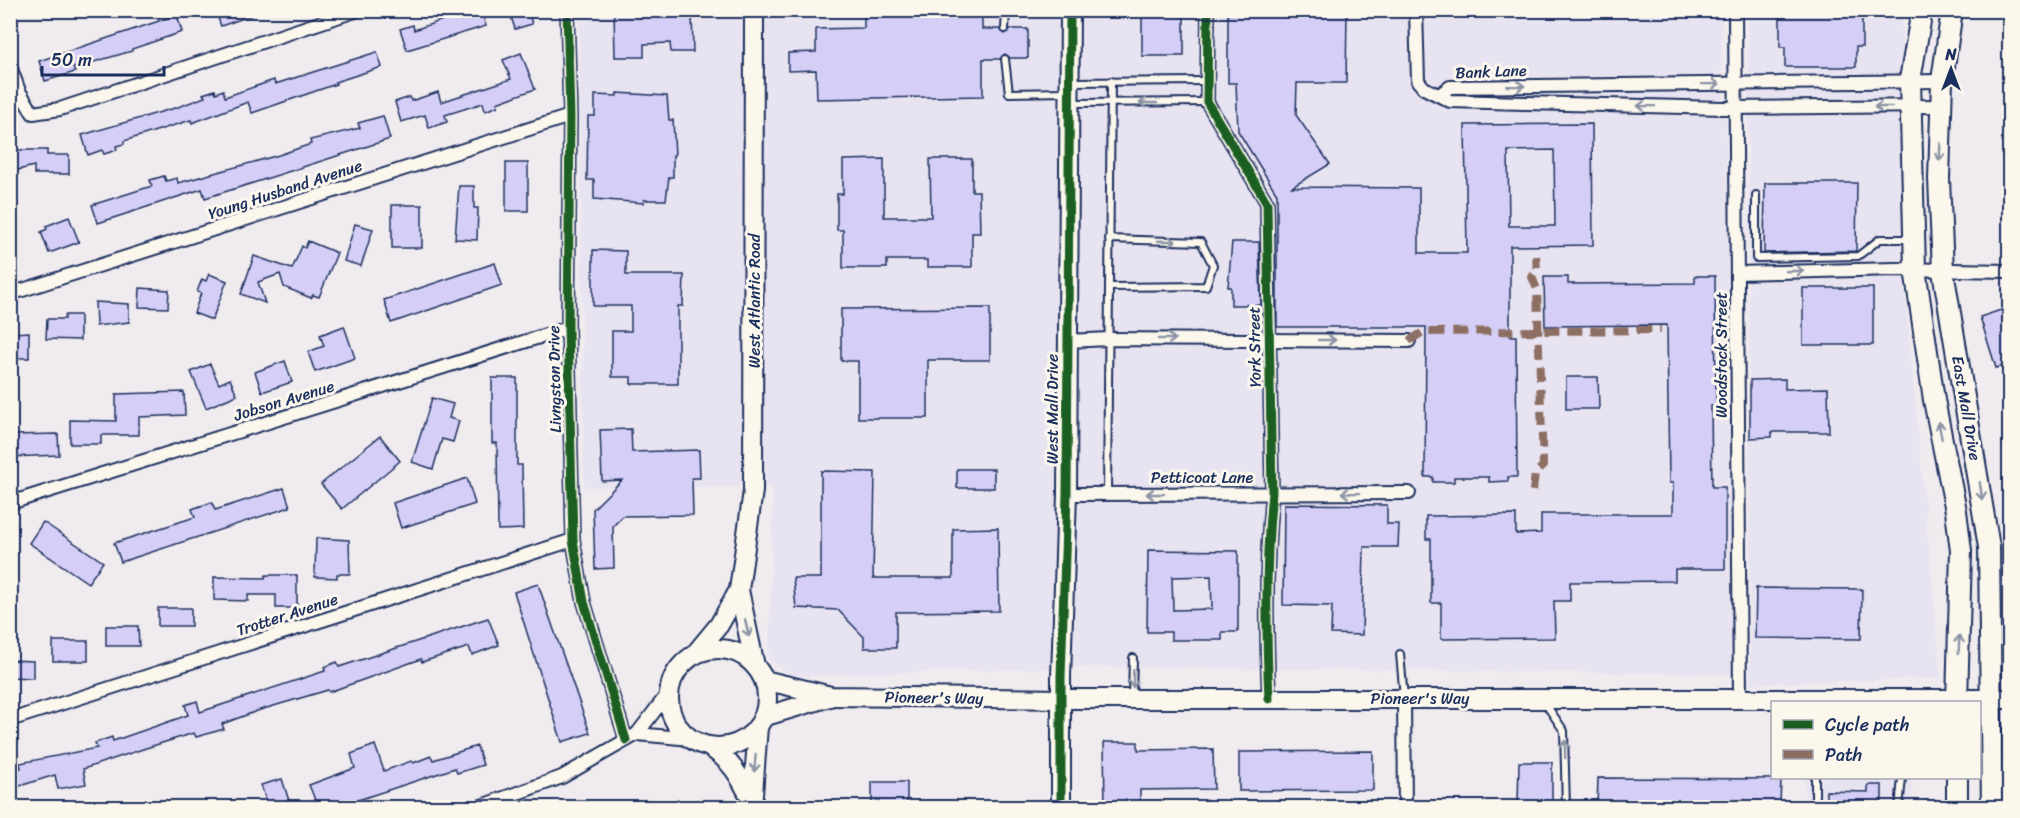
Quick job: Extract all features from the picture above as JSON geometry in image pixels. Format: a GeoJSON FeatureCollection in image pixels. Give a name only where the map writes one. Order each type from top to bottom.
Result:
{"type":"FeatureCollection","features":[{"type":"Feature","properties":{"kind":"main road","name":"West Atlantic Road"},"geometry":{"type":"LineString","coordinates":[[695,654],[719,625],[738,590],[754,470],[754,10]]}},
{"type":"Feature","properties":{"kind":"main road","name":"West Mall Drive"},"geometry":{"type":"LineString","coordinates":[[1061,807],[1061,699],[1067,494],[1070,10]]}},
{"type":"Feature","properties":{"kind":"main road","name":"East Mall Drive"},"geometry":{"type":"LineString","coordinates":[[1922,10],[1910,80],[1915,269],[1934,400],[1956,511],[1961,551],[1957,701]]}},
{"type":"Feature","properties":{"kind":"main road","name":"East Mall Drive"},"geometry":{"type":"LineString","coordinates":[[1952,10],[1942,81],[1941,106],[1939,180],[1943,271],[1989,547],[2000,699],[1992,807]]}},
{"type":"Feature","properties":{"kind":"main road","name":"West Atlantic Road"},"geometry":{"type":"LineString","coordinates":[[738,590],[760,673]]}},
{"type":"Feature","properties":{"kind":"main road"},"geometry":{"type":"LineString","coordinates":[[711,649],[728,650],[743,656],[760,673],[767,699],[761,722],[752,804],[736,770],[727,758],[678,727],[670,710],[669,692],[673,677],[682,664],[695,654],[711,649]]}},
{"type":"Feature","properties":{"kind":"main road","name":"Pioneer's Way"},"geometry":{"type":"LineString","coordinates":[[760,673],[831,696],[1061,699],[1542,698],[1957,701],[2000,699]]}},
{"type":"Feature","properties":{"kind":"main road","name":"Pioneer's Way"},"geometry":{"type":"LineString","coordinates":[[761,722],[831,696]]}},
{"type":"Feature","properties":{"kind":"main road"},"geometry":{"type":"LineString","coordinates":[[699,742],[727,746],[744,739],[761,722]]}},
{"type":"Feature","properties":{"kind":"main road"},"geometry":{"type":"LineString","coordinates":[[1957,779],[1957,807]]}},
{"type":"Feature","properties":{"kind":"street"},"geometry":{"type":"LineString","coordinates":[[10,66],[19,91],[33,113],[60,109],[358,10]]}},
{"type":"Feature","properties":{"kind":"street","name":"Livngston Drive"},"geometry":{"type":"LineString","coordinates":[[567,10],[570,116],[568,328],[573,540],[584,602],[632,737]]}},
{"type":"Feature","properties":{"kind":"street","name":"York Street"},"geometry":{"type":"LineString","coordinates":[[1208,10],[1207,102],[1267,203],[1272,493],[1268,527],[1269,699]]}},
{"type":"Feature","properties":{"kind":"street"},"geometry":{"type":"LineString","coordinates":[[1416,10],[1417,76],[1424,88],[1439,95]]}},
{"type":"Feature","properties":{"kind":"street","name":"Woodstock Street"},"geometry":{"type":"LineString","coordinates":[[1735,10],[1740,699]]}},
{"type":"Feature","properties":{"kind":"street","name":"Bank Lane"},"geometry":{"type":"LineString","coordinates":[[1941,106],[1735,108],[1450,101],[1439,95],[1450,87],[1942,81]]}},
{"type":"Feature","properties":{"kind":"street","name":"Young Husband Avenue"},"geometry":{"type":"LineString","coordinates":[[10,294],[570,116]]}},
{"type":"Feature","properties":{"kind":"street"},"geometry":{"type":"LineString","coordinates":[[1737,273],[1915,269],[2010,271]]}},
{"type":"Feature","properties":{"kind":"street","name":"Jobson Avenue"},"geometry":{"type":"LineString","coordinates":[[10,503],[568,328]]}},
{"type":"Feature","properties":{"kind":"street"},"geometry":{"type":"LineString","coordinates":[[1067,341],[1109,339],[1409,341]]}},
{"type":"Feature","properties":{"kind":"street","name":"Petticoat Lane"},"geometry":{"type":"LineString","coordinates":[[1067,494],[1408,492]]}},
{"type":"Feature","properties":{"kind":"street","name":"Trotter Avenue"},"geometry":{"type":"LineString","coordinates":[[10,720],[573,540]]}},
{"type":"Feature","properties":{"kind":"street"},"geometry":{"type":"LineString","coordinates":[[476,807],[562,777],[632,737],[669,692]]}},
{"type":"Feature","properties":{"kind":"street"},"geometry":{"type":"LineString","coordinates":[[1404,698],[1405,807]]}},
{"type":"Feature","properties":{"kind":"street"},"geometry":{"type":"LineString","coordinates":[[632,737],[699,742]]}},
{"type":"Feature","properties":{"kind":"lane"},"geometry":{"type":"LineString","coordinates":[[1005,29],[1006,10]]}},
{"type":"Feature","properties":{"kind":"lane"},"geometry":{"type":"LineString","coordinates":[[1005,58],[1009,93],[1070,92],[1111,81],[1206,81]]}},
{"type":"Feature","properties":{"kind":"lane"},"geometry":{"type":"LineString","coordinates":[[1107,494],[1111,81]]}},
{"type":"Feature","properties":{"kind":"lane"},"geometry":{"type":"LineString","coordinates":[[1070,92],[1111,103],[1207,102]]}},
{"type":"Feature","properties":{"kind":"lane"},"geometry":{"type":"LineString","coordinates":[[1756,195],[1756,258],[1858,256],[1880,239],[1914,238]]}},
{"type":"Feature","properties":{"kind":"lane"},"geometry":{"type":"LineString","coordinates":[[1109,239],[1201,242],[1213,266],[1206,286],[1109,287]]}},
{"type":"Feature","properties":{"kind":"lane"},"geometry":{"type":"LineString","coordinates":[[1400,654],[1404,698]]}},
{"type":"Feature","properties":{"kind":"lane"},"geometry":{"type":"LineString","coordinates":[[1132,699],[1133,658]]}},
{"type":"Feature","properties":{"kind":"lane"},"geometry":{"type":"LineString","coordinates":[[1542,698],[1564,731],[1566,807]]}},
{"type":"Feature","properties":{"kind":"lane"},"geometry":{"type":"LineString","coordinates":[[1815,779],[1815,807]]}},
{"type":"Feature","properties":{"kind":"lane"},"geometry":{"type":"LineString","coordinates":[[1899,807],[1902,779]]}},
{"type":"Feature","properties":{"kind":"shaded area"},"geometry":{"type":"Polygon","coordinates":[[[579,11],[1722,11],[1721,79],[1726,120],[1735,674],[1091,667],[792,676],[769,660],[773,487],[584,487],[579,11]]]}},
{"type":"Feature","properties":{"kind":"shaded area"},"geometry":{"type":"Polygon","coordinates":[[[1748,11],[1902,11],[1904,282],[1941,678],[1750,684],[1748,11]]]}},
{"type":"Feature","properties":{"kind":"shaded area"},"geometry":{"type":"Polygon","coordinates":[[[1805,779],[1912,779],[1912,807],[1805,808],[1805,779]]]}},
{"type":"Feature","properties":{"kind":"building"},"geometry":{"type":"Polygon","coordinates":[[[215,10],[261,10],[261,12],[221,26],[215,10]]]}},
{"type":"Feature","properties":{"kind":"building"},"geometry":{"type":"Polygon","coordinates":[[[472,10],[481,10],[486,26],[407,50],[400,29],[413,25],[414,30],[472,10]]]}},
{"type":"Feature","properties":{"kind":"building"},"geometry":{"type":"Polygon","coordinates":[[[509,10],[528,10],[532,24],[515,29],[509,10]]]}},
{"type":"Feature","properties":{"kind":"building"},"geometry":{"type":"Polygon","coordinates":[[[614,10],[692,10],[693,52],[671,52],[670,43],[644,44],[644,57],[615,57],[614,10]]]}},
{"type":"Feature","properties":{"kind":"building"},"geometry":{"type":"Polygon","coordinates":[[[864,10],[982,10],[982,29],[1000,29],[1005,34],[1010,29],[1028,29],[1028,58],[1010,58],[1005,54],[1000,59],[983,59],[983,96],[817,99],[816,70],[788,71],[788,53],[816,52],[816,29],[864,28],[864,10]]]}},
{"type":"Feature","properties":{"kind":"building"},"geometry":{"type":"Polygon","coordinates":[[[1142,10],[1184,10],[1184,56],[1142,56],[1142,10]]]}},
{"type":"Feature","properties":{"kind":"building"},"geometry":{"type":"Polygon","coordinates":[[[1228,10],[1347,10],[1346,83],[1297,83],[1296,115],[1330,164],[1292,187],[1419,188],[1419,253],[1467,253],[1465,125],[1592,124],[1593,245],[1510,246],[1510,336],[1516,336],[1517,477],[1508,477],[1508,481],[1489,482],[1489,477],[1454,477],[1454,482],[1433,482],[1433,477],[1425,477],[1426,327],[1277,327],[1277,194],[1238,131],[1236,83],[1228,83],[1228,10]],[[1554,150],[1508,151],[1509,226],[1555,226],[1554,150]]]}},
{"type":"Feature","properties":{"kind":"building"},"geometry":{"type":"Polygon","coordinates":[[[1780,10],[1862,10],[1862,47],[1856,47],[1856,67],[1785,67],[1785,47],[1780,47],[1780,10]]]}},
{"type":"Feature","properties":{"kind":"building"},"geometry":{"type":"Polygon","coordinates":[[[177,15],[182,32],[132,49],[132,51],[73,68],[75,72],[45,81],[39,61],[177,15]]]}},
{"type":"Feature","properties":{"kind":"building"},"geometry":{"type":"Polygon","coordinates":[[[377,52],[382,67],[335,82],[336,84],[252,113],[248,102],[192,123],[191,120],[124,141],[124,144],[116,146],[117,150],[104,154],[102,150],[88,155],[82,135],[178,107],[205,97],[203,94],[215,90],[216,93],[223,90],[225,97],[274,80],[275,84],[377,52]]]}},
{"type":"Feature","properties":{"kind":"building"},"geometry":{"type":"Polygon","coordinates":[[[521,53],[535,89],[497,103],[498,106],[485,111],[483,103],[445,115],[447,122],[429,128],[425,115],[401,122],[395,102],[410,97],[411,101],[438,92],[441,102],[511,79],[503,60],[521,53]]]}},
{"type":"Feature","properties":{"kind":"building"},"geometry":{"type":"Polygon","coordinates":[[[617,93],[667,96],[669,120],[673,120],[675,155],[673,155],[673,177],[669,177],[666,200],[644,200],[644,203],[594,199],[594,180],[587,180],[588,116],[595,116],[595,95],[617,96],[617,93]]]}},
{"type":"Feature","properties":{"kind":"building"},"geometry":{"type":"Polygon","coordinates":[[[383,116],[390,139],[205,198],[202,189],[98,223],[92,205],[152,186],[150,180],[164,176],[166,181],[177,178],[178,183],[279,155],[311,144],[310,140],[360,128],[358,123],[383,116]]]}},
{"type":"Feature","properties":{"kind":"building"},"geometry":{"type":"Polygon","coordinates":[[[10,150],[47,150],[47,155],[69,155],[69,174],[34,174],[34,166],[10,172],[10,150]]]}},
{"type":"Feature","properties":{"kind":"building"},"geometry":{"type":"Polygon","coordinates":[[[884,159],[884,217],[931,217],[930,159],[972,159],[972,191],[979,191],[980,233],[972,233],[972,267],[927,267],[927,260],[887,260],[887,268],[843,268],[843,230],[837,230],[837,194],[843,194],[843,160],[884,159]]]}},
{"type":"Feature","properties":{"kind":"building"},"geometry":{"type":"Polygon","coordinates":[[[506,163],[528,163],[528,211],[506,211],[506,163]]]}},
{"type":"Feature","properties":{"kind":"building"},"geometry":{"type":"Polygon","coordinates":[[[1765,183],[1857,183],[1856,251],[1764,253],[1765,183]]]}},
{"type":"Feature","properties":{"kind":"building"},"geometry":{"type":"Polygon","coordinates":[[[459,186],[474,186],[474,208],[478,208],[477,240],[455,239],[459,186]]]}},
{"type":"Feature","properties":{"kind":"building"},"geometry":{"type":"Polygon","coordinates":[[[392,205],[422,205],[422,248],[392,248],[392,205]]]}},
{"type":"Feature","properties":{"kind":"building"},"geometry":{"type":"Polygon","coordinates":[[[69,217],[79,242],[49,253],[41,232],[47,229],[46,226],[69,217]]]}},
{"type":"Feature","properties":{"kind":"building"},"geometry":{"type":"Polygon","coordinates":[[[355,224],[373,229],[361,266],[344,261],[355,224]]]}},
{"type":"Feature","properties":{"kind":"building"},"geometry":{"type":"Polygon","coordinates":[[[308,241],[337,253],[319,297],[313,295],[311,298],[284,287],[280,274],[258,282],[265,303],[241,294],[254,256],[292,269],[302,246],[305,248],[308,241]]]}},
{"type":"Feature","properties":{"kind":"building"},"geometry":{"type":"Polygon","coordinates":[[[1232,242],[1259,242],[1261,305],[1231,305],[1231,287],[1228,287],[1232,242]]]}},
{"type":"Feature","properties":{"kind":"building"},"geometry":{"type":"Polygon","coordinates":[[[593,250],[626,251],[626,275],[684,275],[683,306],[678,306],[678,384],[631,384],[631,377],[612,377],[612,331],[631,331],[631,306],[593,306],[593,250]]]}},
{"type":"Feature","properties":{"kind":"building"},"geometry":{"type":"Polygon","coordinates":[[[495,263],[502,285],[391,323],[384,300],[495,263]]]}},
{"type":"Feature","properties":{"kind":"building"},"geometry":{"type":"Polygon","coordinates":[[[209,274],[227,281],[212,320],[194,313],[201,293],[197,292],[202,279],[206,281],[209,274]]]}},
{"type":"Feature","properties":{"kind":"building"},"geometry":{"type":"Polygon","coordinates":[[[1695,276],[1715,276],[1716,406],[1711,406],[1712,487],[1725,487],[1725,569],[1675,569],[1675,581],[1570,582],[1570,601],[1554,601],[1555,638],[1441,639],[1441,603],[1431,603],[1431,539],[1426,539],[1426,516],[1516,515],[1516,534],[1541,533],[1541,514],[1673,514],[1673,483],[1669,483],[1667,325],[1545,326],[1544,277],[1568,277],[1568,284],[1695,283],[1695,276]]]}},
{"type":"Feature","properties":{"kind":"building"},"geometry":{"type":"Polygon","coordinates":[[[140,288],[169,290],[168,308],[139,307],[140,288]]]}},
{"type":"Feature","properties":{"kind":"building"},"geometry":{"type":"Polygon","coordinates":[[[1803,288],[1873,288],[1873,345],[1803,345],[1803,288]]]}},
{"type":"Feature","properties":{"kind":"building"},"geometry":{"type":"Polygon","coordinates":[[[95,302],[129,304],[129,322],[96,326],[95,302]]]}},
{"type":"Feature","properties":{"kind":"building"},"geometry":{"type":"Polygon","coordinates":[[[2010,307],[2010,364],[1996,368],[1980,317],[2010,307]]]}},
{"type":"Feature","properties":{"kind":"building"},"geometry":{"type":"Polygon","coordinates":[[[990,308],[990,360],[928,360],[928,418],[858,418],[858,361],[841,361],[841,309],[990,308]]]}},
{"type":"Feature","properties":{"kind":"building"},"geometry":{"type":"Polygon","coordinates":[[[65,315],[80,315],[80,340],[46,339],[47,319],[65,319],[65,315]]]}},
{"type":"Feature","properties":{"kind":"building"},"geometry":{"type":"Polygon","coordinates":[[[344,326],[355,358],[315,372],[308,352],[324,346],[320,335],[344,326]]]}},
{"type":"Feature","properties":{"kind":"building"},"geometry":{"type":"Polygon","coordinates":[[[29,332],[29,358],[10,358],[13,333],[29,332]]]}},
{"type":"Feature","properties":{"kind":"building"},"geometry":{"type":"Polygon","coordinates":[[[285,361],[292,382],[262,392],[255,372],[285,361]]]}},
{"type":"Feature","properties":{"kind":"building"},"geometry":{"type":"Polygon","coordinates":[[[210,364],[219,384],[230,379],[237,395],[206,408],[191,372],[210,364]]]}},
{"type":"Feature","properties":{"kind":"building"},"geometry":{"type":"Polygon","coordinates":[[[1566,377],[1598,377],[1599,409],[1566,409],[1566,377]]]}},
{"type":"Feature","properties":{"kind":"building"},"geometry":{"type":"Polygon","coordinates":[[[492,378],[517,378],[517,465],[522,465],[523,529],[498,530],[497,443],[492,443],[492,378]]]}},
{"type":"Feature","properties":{"kind":"building"},"geometry":{"type":"Polygon","coordinates":[[[1785,379],[1785,389],[1828,388],[1829,432],[1772,432],[1772,437],[1750,438],[1750,380],[1785,379]]]}},
{"type":"Feature","properties":{"kind":"building"},"geometry":{"type":"Polygon","coordinates":[[[184,392],[185,415],[139,417],[139,435],[101,435],[101,444],[70,444],[70,420],[116,421],[116,394],[184,392]]]}},
{"type":"Feature","properties":{"kind":"building"},"geometry":{"type":"Polygon","coordinates":[[[432,398],[453,404],[449,418],[459,421],[453,442],[442,439],[433,469],[412,462],[432,398]]]}},
{"type":"Feature","properties":{"kind":"building"},"geometry":{"type":"Polygon","coordinates":[[[631,429],[632,452],[699,450],[700,478],[692,478],[693,515],[623,516],[613,526],[614,568],[595,569],[593,509],[622,480],[602,481],[600,430],[631,429]]]}},
{"type":"Feature","properties":{"kind":"building"},"geometry":{"type":"Polygon","coordinates":[[[58,434],[59,455],[10,457],[10,435],[58,434]]]}},
{"type":"Feature","properties":{"kind":"building"},"geometry":{"type":"Polygon","coordinates":[[[380,436],[400,461],[342,509],[321,484],[380,436]]]}},
{"type":"Feature","properties":{"kind":"building"},"geometry":{"type":"Polygon","coordinates":[[[957,469],[994,469],[994,488],[957,488],[957,469]]]}},
{"type":"Feature","properties":{"kind":"building"},"geometry":{"type":"Polygon","coordinates":[[[821,471],[875,472],[873,578],[953,578],[953,529],[998,528],[999,611],[896,612],[896,648],[864,648],[864,637],[838,610],[796,608],[793,578],[821,578],[821,471]]]}},
{"type":"Feature","properties":{"kind":"building"},"geometry":{"type":"Polygon","coordinates":[[[467,478],[475,504],[401,528],[393,503],[467,478]]]}},
{"type":"Feature","properties":{"kind":"building"},"geometry":{"type":"Polygon","coordinates":[[[284,488],[290,507],[121,562],[114,543],[195,517],[192,509],[212,502],[215,510],[284,488]]]}},
{"type":"Feature","properties":{"kind":"building"},"geometry":{"type":"Polygon","coordinates":[[[1284,504],[1387,505],[1387,524],[1399,524],[1398,547],[1364,547],[1362,635],[1331,634],[1332,606],[1283,605],[1284,504]]]}},
{"type":"Feature","properties":{"kind":"building"},"geometry":{"type":"Polygon","coordinates":[[[43,522],[103,562],[88,583],[29,543],[43,522]]]}},
{"type":"Feature","properties":{"kind":"building"},"geometry":{"type":"Polygon","coordinates":[[[316,538],[349,540],[350,574],[337,574],[337,578],[315,577],[316,538]]]}},
{"type":"Feature","properties":{"kind":"building"},"geometry":{"type":"Polygon","coordinates":[[[1148,550],[1238,551],[1238,632],[1222,632],[1222,640],[1171,640],[1171,632],[1147,632],[1148,550]],[[1211,576],[1172,577],[1173,610],[1212,609],[1211,576]]]}},
{"type":"Feature","properties":{"kind":"building"},"geometry":{"type":"Polygon","coordinates":[[[266,575],[297,575],[297,608],[276,608],[276,595],[248,595],[248,601],[214,600],[214,577],[265,578],[266,575]]]}},
{"type":"Feature","properties":{"kind":"building"},"geometry":{"type":"Polygon","coordinates":[[[538,584],[590,733],[562,742],[514,592],[538,584]]]}},
{"type":"Feature","properties":{"kind":"building"},"geometry":{"type":"Polygon","coordinates":[[[1756,588],[1862,589],[1861,639],[1755,638],[1756,588]]]}},
{"type":"Feature","properties":{"kind":"building"},"geometry":{"type":"Polygon","coordinates":[[[158,608],[191,608],[191,626],[158,626],[158,608]]]}},
{"type":"Feature","properties":{"kind":"building"},"geometry":{"type":"Polygon","coordinates":[[[488,618],[499,645],[472,655],[469,647],[422,662],[421,659],[329,692],[328,690],[260,710],[222,724],[224,729],[196,737],[194,733],[83,769],[86,784],[58,789],[55,775],[10,789],[10,771],[21,768],[20,763],[97,748],[95,743],[112,737],[113,741],[188,715],[185,705],[197,701],[200,712],[325,671],[324,667],[337,662],[339,667],[488,618]]]}},
{"type":"Feature","properties":{"kind":"building"},"geometry":{"type":"Polygon","coordinates":[[[106,626],[138,626],[139,646],[106,646],[106,626]]]}},
{"type":"Feature","properties":{"kind":"building"},"geometry":{"type":"Polygon","coordinates":[[[53,641],[88,641],[88,661],[53,661],[53,641]]]}},
{"type":"Feature","properties":{"kind":"building"},"geometry":{"type":"Polygon","coordinates":[[[10,660],[33,661],[33,678],[10,677],[10,660]]]}},
{"type":"Feature","properties":{"kind":"building"},"geometry":{"type":"Polygon","coordinates":[[[1104,742],[1138,742],[1138,750],[1213,749],[1214,789],[1140,790],[1140,807],[1105,807],[1104,742]]]}},
{"type":"Feature","properties":{"kind":"building"},"geometry":{"type":"Polygon","coordinates":[[[375,745],[384,771],[411,761],[413,763],[431,756],[433,760],[477,746],[483,765],[457,773],[455,768],[337,807],[318,807],[309,785],[355,768],[351,754],[375,745]]]}},
{"type":"Feature","properties":{"kind":"building"},"geometry":{"type":"Polygon","coordinates":[[[1373,751],[1373,790],[1239,791],[1239,752],[1373,751]]]}},
{"type":"Feature","properties":{"kind":"building"},"geometry":{"type":"Polygon","coordinates":[[[1519,762],[1552,762],[1552,807],[1526,807],[1526,804],[1518,803],[1519,762]]]}},
{"type":"Feature","properties":{"kind":"building"},"geometry":{"type":"Polygon","coordinates":[[[1598,778],[1781,779],[1780,804],[1620,803],[1620,807],[1597,807],[1598,778]]]}},
{"type":"Feature","properties":{"kind":"building"},"geometry":{"type":"Polygon","coordinates":[[[282,779],[291,807],[268,807],[261,785],[282,779]]]}},
{"type":"Feature","properties":{"kind":"building"},"geometry":{"type":"Polygon","coordinates":[[[872,782],[907,782],[907,807],[872,807],[872,782]]]}},
{"type":"Feature","properties":{"kind":"building"},"geometry":{"type":"Polygon","coordinates":[[[1868,785],[1882,785],[1882,807],[1826,807],[1826,791],[1868,792],[1868,785]]]}},
{"type":"Feature","properties":{"kind":"marked path"},"geometry":{"type":"LineString","coordinates":[[1533,491],[1535,473],[1543,466],[1537,289],[1532,277],[1537,270],[1536,256]]}},
{"type":"Feature","properties":{"kind":"marked path"},"geometry":{"type":"LineString","coordinates":[[1409,341],[1423,332],[1661,330]]}},
{"type":"Feature","properties":{"kind":"cycle path"},"geometry":{"type":"LineString","coordinates":[[567,10],[570,116],[568,328],[573,540],[584,602],[626,740]]}},
{"type":"Feature","properties":{"kind":"cycle path"},"geometry":{"type":"LineString","coordinates":[[1061,808],[1061,677],[1067,494],[1070,10]]}},
{"type":"Feature","properties":{"kind":"cycle path"},"geometry":{"type":"LineString","coordinates":[[1208,10],[1207,102],[1267,203],[1272,493],[1267,596],[1269,699]]}}]}
